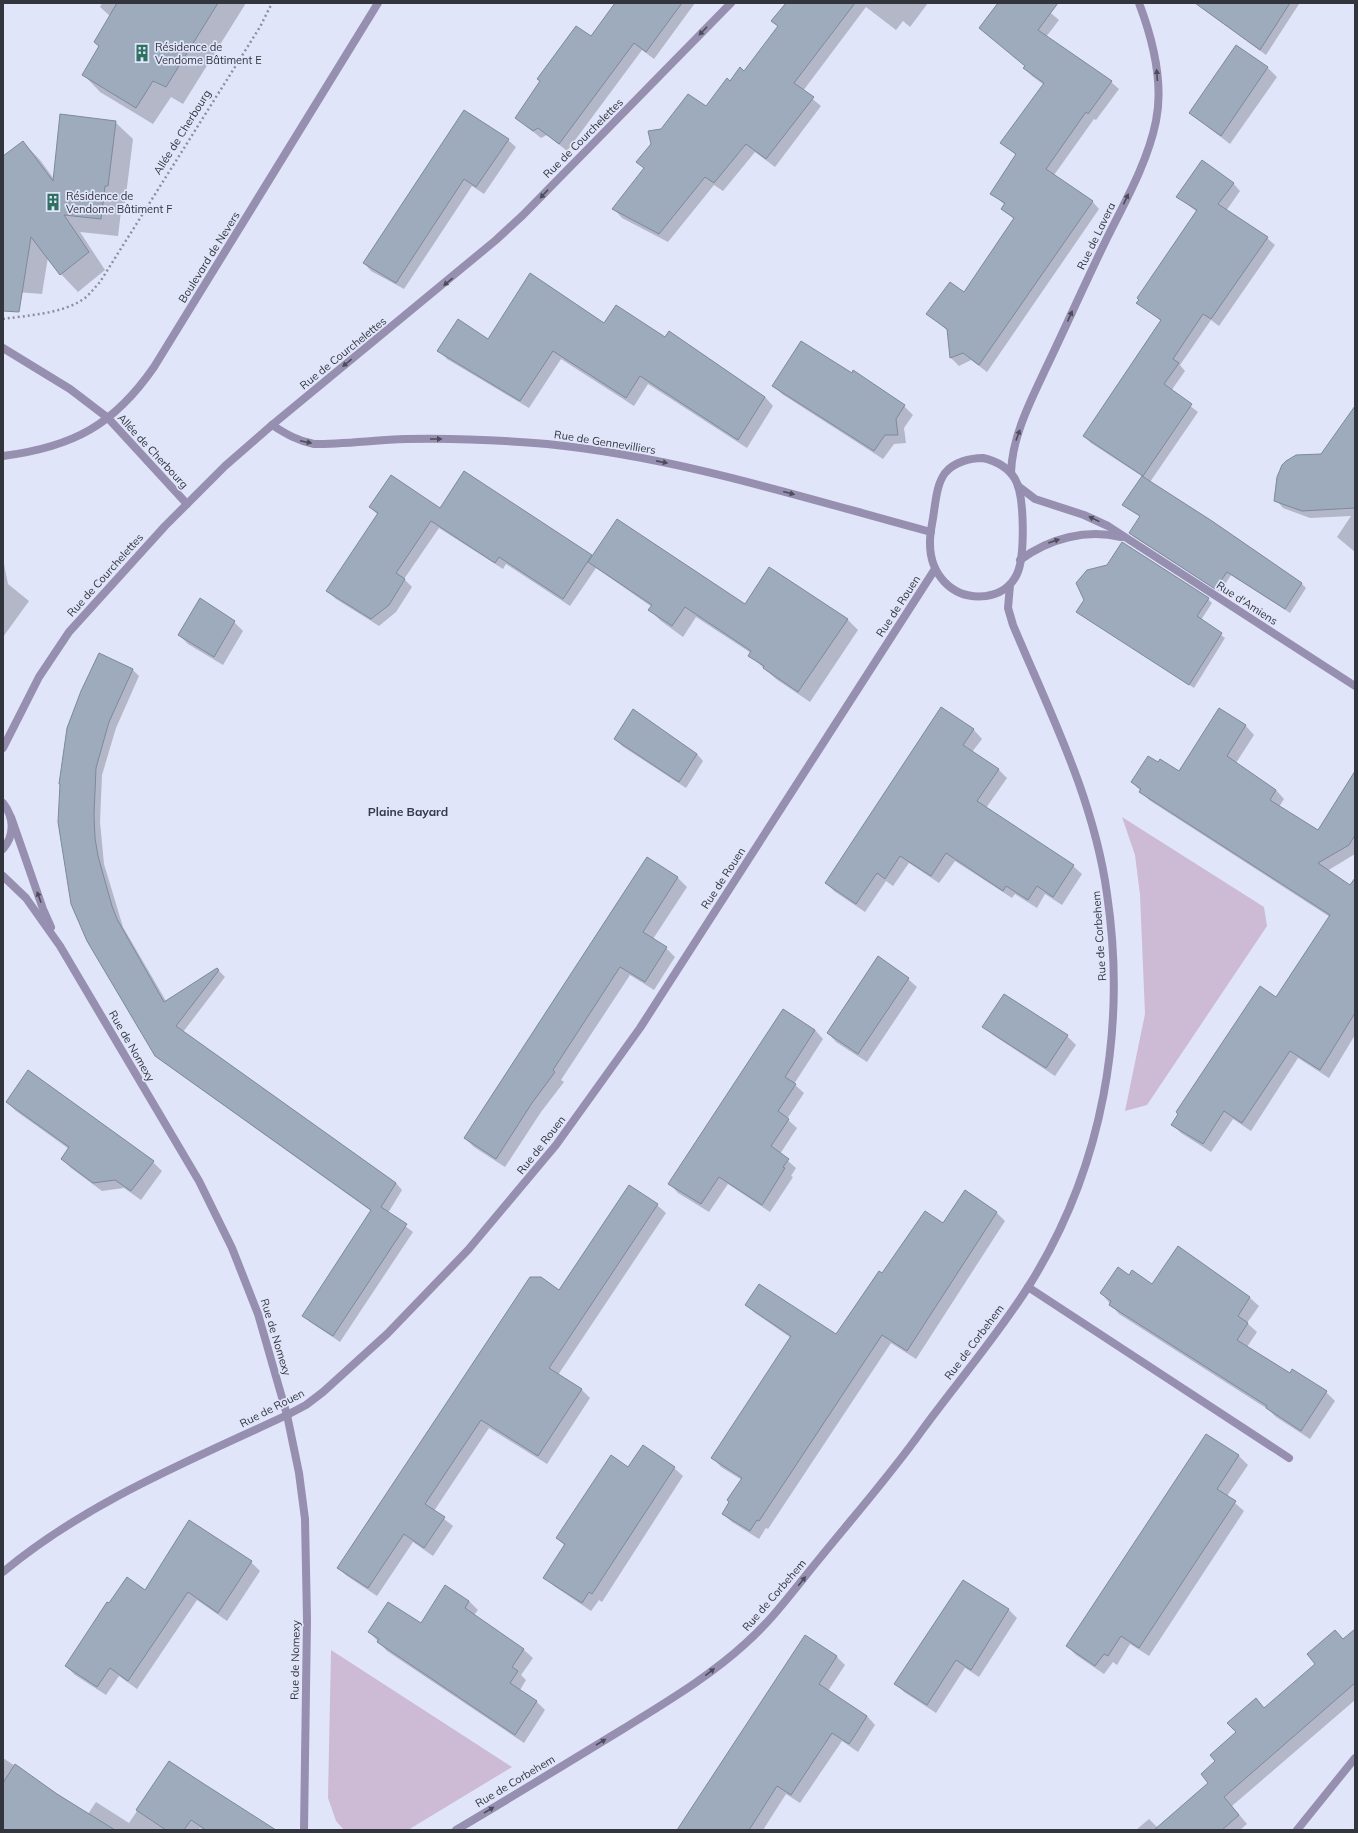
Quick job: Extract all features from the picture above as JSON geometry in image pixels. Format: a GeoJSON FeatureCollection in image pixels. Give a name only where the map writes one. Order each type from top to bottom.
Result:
{"type":"FeatureCollection","features":[{"type":"Feature","properties":{"kind":"street","name":"Boulevard de Nevers"},"geometry":{"type":"LineString","coordinates":[[3,456],[38,451],[66,443],[81,436],[108,418],[138,390],[154,367],[378,3]]}},
{"type":"Feature","properties":{"kind":"street","name":"Rue de Courchelettes"},"geometry":{"type":"LineString","coordinates":[[3,748],[39,677],[69,632],[137,555],[187,504],[272,425],[496,240],[523,215],[731,3]]}},
{"type":"Feature","properties":{"kind":"street","name":"Rue de Lavera"},"geometry":{"type":"LineString","coordinates":[[1011,473],[1016,442],[1034,394],[1130,191],[1152,137],[1156,120],[1158,98],[1157,74],[1149,30],[1139,3]]}},
{"type":"Feature","properties":{"kind":"street","name":"Allée de Cherbourg"},"geometry":{"type":"LineString","coordinates":[[3,348],[70,389],[108,418],[187,504]]}},
{"type":"Feature","properties":{"kind":"street","name":"Rue de Gennevilliers"},"geometry":{"type":"LineString","coordinates":[[272,425],[293,438],[314,444],[466,439],[548,444],[636,457],[699,470],[931,532]]}},
{"type":"Feature","properties":{"kind":"street"},"geometry":{"type":"LineString","coordinates":[[983,458],[999,464],[1011,473],[1018,486],[1021,504],[1020,560],[1017,573],[1010,585],[997,593],[988,595],[961,594],[947,586],[935,569],[930,542],[939,486],[946,472],[967,460],[983,458]]}},
{"type":"Feature","properties":{"kind":"street","name":"Rue d'Amiens"},"geometry":{"type":"LineString","coordinates":[[1018,486],[1035,499],[1084,515],[1128,539],[1355,686]]}},
{"type":"Feature","properties":{"kind":"street","name":"Rue d'Amiens"},"geometry":{"type":"LineString","coordinates":[[1020,560],[1049,543],[1072,536],[1097,533],[1128,539]]}},
{"type":"Feature","properties":{"kind":"street","name":"Rue de Rouen"},"geometry":{"type":"LineString","coordinates":[[3,1572],[43,1541],[94,1508],[306,1405],[323,1392],[387,1334],[468,1250],[556,1145],[640,1028],[935,569]]}},
{"type":"Feature","properties":{"kind":"street","name":"Rue de Corbehem"},"geometry":{"type":"LineString","coordinates":[[456,1830],[678,1696],[746,1643],[779,1609],[873,1497],[989,1343],[1028,1287],[1053,1244],[1066,1217],[1088,1161],[1102,1109],[1109,1064],[1114,974],[1107,893],[1090,816],[1075,773],[1013,626],[1008,608],[1010,585]]}},
{"type":"Feature","properties":{"kind":"street","name":"Rue de Nomexy"},"geometry":{"type":"LineString","coordinates":[[3,803],[11,817],[43,910],[60,946]]}},
{"type":"Feature","properties":{"kind":"street"},"geometry":{"type":"LineString","coordinates":[[3,849],[11,834],[11,817]]}},
{"type":"Feature","properties":{"kind":"street","name":"Rue de Nomexy"},"geometry":{"type":"LineString","coordinates":[[3,876],[26,898],[60,946],[199,1181],[222,1224],[258,1314],[287,1415],[299,1473],[306,1543],[307,1619],[304,1830]]}},
{"type":"Feature","properties":{"kind":"street"},"geometry":{"type":"LineString","coordinates":[[1028,1287],[1288,1458]]}},
{"type":"Feature","properties":{"kind":"street"},"geometry":{"type":"LineString","coordinates":[[1297,1830],[1355,1758]]}},
{"type":"Feature","properties":{"kind":"path","name":"Allée de Cherbourg"},"geometry":{"type":"LineString","coordinates":[[3,319],[54,310],[73,304],[85,298],[100,282],[256,34],[272,3]]}},
{"type":"Feature","properties":{"kind":"shaded area"},"geometry":{"type":"Polygon","coordinates":[[[1122,817],[1264,907],[1267,926],[1147,1105],[1125,1111],[1145,1014],[1140,895],[1135,855],[1122,817]]]}},
{"type":"Feature","properties":{"kind":"shaded area"},"geometry":{"type":"Polygon","coordinates":[[[331,1650],[512,1767],[408,1830],[344,1830],[336,1821],[328,1798],[331,1650]]]}},
{"type":"Feature","properties":{"kind":"building","name":"Résidence de Vendome Bâtiment E"},"geometry":{"type":"Polygon","coordinates":[[[117,3],[218,3],[166,87],[153,81],[136,108],[82,75],[99,46],[94,42],[117,3]]]}},
{"type":"Feature","properties":{"kind":"building"},"geometry":{"type":"Polygon","coordinates":[[[615,3],[682,3],[646,52],[634,43],[559,144],[538,128],[533,131],[515,118],[540,81],[537,79],[576,26],[591,36],[615,3]]]}},
{"type":"Feature","properties":{"kind":"building"},"geometry":{"type":"Polygon","coordinates":[[[786,3],[855,3],[794,83],[814,97],[766,159],[746,144],[714,183],[705,177],[659,234],[612,209],[644,168],[636,162],[651,144],[648,131],[661,129],[688,94],[706,106],[727,78],[730,81],[740,67],[744,71],[778,26],[771,21],[786,3]]]}},
{"type":"Feature","properties":{"kind":"building"},"geometry":{"type":"Polygon","coordinates":[[[998,3],[1058,3],[1038,30],[1112,81],[1088,114],[1086,112],[1046,169],[1093,201],[979,365],[963,353],[950,358],[947,329],[926,314],[950,282],[964,292],[1014,218],[1001,209],[1005,203],[990,194],[1016,154],[1000,143],[1044,83],[1023,68],[1025,66],[979,28],[998,3]]]}},
{"type":"Feature","properties":{"kind":"building"},"geometry":{"type":"Polygon","coordinates":[[[1195,3],[1290,3],[1260,50],[1195,3]]]}},
{"type":"Feature","properties":{"kind":"building"},"geometry":{"type":"Polygon","coordinates":[[[1236,45],[1268,67],[1221,136],[1189,113],[1236,45]]]}},
{"type":"Feature","properties":{"kind":"building"},"geometry":{"type":"Polygon","coordinates":[[[464,110],[509,139],[476,187],[464,179],[396,283],[363,263],[464,110]]]}},
{"type":"Feature","properties":{"kind":"building","name":"Résidence de Vendome Bâtiment F"},"geometry":{"type":"Polygon","coordinates":[[[60,114],[116,121],[108,186],[105,186],[101,219],[64,215],[89,252],[60,275],[31,237],[19,312],[3,311],[3,156],[23,141],[53,181],[60,114]]]}},
{"type":"Feature","properties":{"kind":"building"},"geometry":{"type":"Polygon","coordinates":[[[1202,160],[1234,183],[1218,204],[1268,237],[1211,319],[1203,314],[1173,359],[1179,363],[1164,384],[1192,404],[1143,476],[1083,436],[1161,320],[1136,303],[1139,300],[1137,298],[1197,210],[1176,197],[1202,160]]]}},
{"type":"Feature","properties":{"kind":"building"},"geometry":{"type":"Polygon","coordinates":[[[530,273],[604,323],[616,305],[665,337],[669,331],[765,397],[738,440],[640,376],[626,398],[553,351],[520,401],[437,351],[458,319],[488,339],[530,273]]]}},
{"type":"Feature","properties":{"kind":"building"},"geometry":{"type":"Polygon","coordinates":[[[801,341],[852,373],[853,370],[905,405],[896,419],[898,435],[885,435],[874,451],[772,386],[801,341]]]}},
{"type":"Feature","properties":{"kind":"building"},"geometry":{"type":"Polygon","coordinates":[[[1355,406],[1355,508],[1302,511],[1274,501],[1277,477],[1282,465],[1296,455],[1321,454],[1355,406]]]}},
{"type":"Feature","properties":{"kind":"building"},"geometry":{"type":"Polygon","coordinates":[[[464,471],[592,555],[563,599],[499,557],[495,563],[431,521],[396,573],[405,579],[389,605],[371,619],[326,591],[378,513],[369,507],[391,475],[440,508],[464,471]]]}},
{"type":"Feature","properties":{"kind":"building"},"geometry":{"type":"Polygon","coordinates":[[[1142,476],[1212,521],[1302,583],[1285,609],[1227,572],[1215,589],[1129,533],[1140,516],[1122,505],[1142,476]]]}},
{"type":"Feature","properties":{"kind":"building"},"geometry":{"type":"Polygon","coordinates":[[[617,519],[745,604],[769,567],[848,619],[798,692],[763,668],[764,666],[748,656],[751,651],[685,607],[672,626],[648,610],[652,605],[588,562],[617,519]]]}},
{"type":"Feature","properties":{"kind":"building"},"geometry":{"type":"Polygon","coordinates":[[[1122,542],[1209,598],[1197,616],[1222,633],[1189,685],[1076,612],[1084,600],[1076,583],[1087,570],[1107,565],[1122,542]]]}},
{"type":"Feature","properties":{"kind":"building"},"geometry":{"type":"Polygon","coordinates":[[[200,598],[235,621],[214,657],[178,635],[200,598]]]}},
{"type":"Feature","properties":{"kind":"building"},"geometry":{"type":"Polygon","coordinates":[[[99,653],[133,669],[109,722],[96,768],[94,815],[95,838],[98,856],[112,906],[117,919],[164,1002],[217,968],[219,970],[176,1026],[396,1183],[381,1207],[407,1224],[333,1336],[302,1316],[371,1210],[155,1056],[87,941],[71,904],[58,822],[59,784],[67,728],[81,691],[99,653]]]}},
{"type":"Feature","properties":{"kind":"building"},"geometry":{"type":"Polygon","coordinates":[[[941,707],[974,729],[963,745],[999,769],[977,801],[1074,865],[1053,897],[1037,886],[1028,900],[1006,886],[1003,891],[946,853],[931,876],[900,856],[885,879],[877,873],[856,904],[825,883],[941,707]]]}},
{"type":"Feature","properties":{"kind":"building"},"geometry":{"type":"Polygon","coordinates":[[[1219,708],[1246,725],[1227,756],[1276,790],[1270,800],[1318,830],[1355,771],[1355,835],[1349,845],[1318,863],[1350,885],[1355,878],[1355,1013],[1320,1070],[1290,1051],[1242,1123],[1224,1111],[1203,1144],[1171,1125],[1178,1114],[1176,1112],[1260,986],[1276,997],[1330,915],[1139,792],[1141,789],[1131,782],[1148,756],[1158,762],[1160,759],[1179,771],[1219,708]]]}},
{"type":"Feature","properties":{"kind":"building"},"geometry":{"type":"Polygon","coordinates":[[[633,709],[697,754],[679,782],[614,739],[633,709]]]}},
{"type":"Feature","properties":{"kind":"building"},"geometry":{"type":"Polygon","coordinates":[[[647,857],[678,877],[643,932],[667,947],[645,982],[620,967],[553,1070],[555,1072],[532,1103],[496,1159],[464,1138],[647,857]]]}},
{"type":"Feature","properties":{"kind":"building"},"geometry":{"type":"Polygon","coordinates":[[[878,956],[909,978],[858,1054],[827,1033],[878,956]]]}},
{"type":"Feature","properties":{"kind":"building"},"geometry":{"type":"Polygon","coordinates":[[[1004,994],[1068,1035],[1046,1068],[982,1027],[1004,994]]]}},
{"type":"Feature","properties":{"kind":"building"},"geometry":{"type":"Polygon","coordinates":[[[783,1009],[815,1030],[785,1077],[796,1084],[778,1111],[789,1119],[771,1146],[789,1159],[762,1205],[719,1177],[701,1204],[668,1184],[783,1009]]]}},
{"type":"Feature","properties":{"kind":"building"},"geometry":{"type":"Polygon","coordinates":[[[28,1070],[154,1161],[131,1191],[115,1180],[93,1183],[61,1159],[69,1147],[6,1102],[28,1070]]]}},
{"type":"Feature","properties":{"kind":"building"},"geometry":{"type":"Polygon","coordinates":[[[629,1185],[658,1204],[549,1368],[582,1389],[538,1456],[481,1420],[425,1504],[445,1517],[424,1548],[404,1534],[368,1588],[337,1568],[530,1277],[541,1277],[559,1290],[629,1185]]]}},
{"type":"Feature","properties":{"kind":"building"},"geometry":{"type":"Polygon","coordinates":[[[965,1190],[997,1212],[907,1351],[882,1335],[759,1521],[757,1520],[750,1531],[722,1514],[729,1502],[727,1500],[742,1478],[711,1458],[791,1336],[745,1305],[759,1284],[836,1334],[879,1271],[882,1273],[925,1211],[943,1223],[965,1190]]]}},
{"type":"Feature","properties":{"kind":"building"},"geometry":{"type":"Polygon","coordinates":[[[1178,1246],[1250,1297],[1238,1316],[1248,1323],[1237,1340],[1290,1373],[1292,1369],[1327,1391],[1301,1431],[1266,1408],[1267,1406],[1109,1305],[1111,1301],[1100,1293],[1118,1267],[1129,1275],[1132,1270],[1152,1284],[1178,1246]]]}},
{"type":"Feature","properties":{"kind":"building"},"geometry":{"type":"Polygon","coordinates":[[[1206,1434],[1239,1455],[1217,1489],[1236,1501],[1139,1648],[1121,1636],[1108,1656],[1104,1654],[1095,1666],[1066,1646],[1206,1434]]]}},
{"type":"Feature","properties":{"kind":"building"},"geometry":{"type":"Polygon","coordinates":[[[643,1445],[675,1467],[592,1594],[589,1592],[582,1603],[543,1578],[565,1544],[556,1538],[611,1455],[628,1467],[643,1445]]]}},
{"type":"Feature","properties":{"kind":"building"},"geometry":{"type":"Polygon","coordinates":[[[189,1520],[252,1561],[218,1613],[188,1592],[128,1681],[110,1668],[97,1687],[65,1666],[107,1602],[109,1603],[127,1577],[145,1590],[189,1520]]]}},
{"type":"Feature","properties":{"kind":"building"},"geometry":{"type":"Polygon","coordinates":[[[963,1580],[1009,1609],[971,1670],[956,1660],[927,1705],[894,1684],[963,1580]]]}},
{"type":"Feature","properties":{"kind":"building"},"geometry":{"type":"Polygon","coordinates":[[[445,1585],[469,1601],[465,1608],[524,1649],[512,1667],[518,1671],[510,1683],[537,1701],[515,1735],[377,1642],[379,1639],[368,1632],[388,1602],[421,1623],[445,1585]]]}},
{"type":"Feature","properties":{"kind":"building"},"geometry":{"type":"Polygon","coordinates":[[[1355,1629],[1355,1683],[1224,1797],[1239,1815],[1222,1830],[1154,1830],[1208,1783],[1201,1774],[1215,1761],[1210,1755],[1236,1732],[1227,1723],[1256,1698],[1264,1708],[1315,1664],[1307,1654],[1335,1630],[1343,1639],[1355,1629]]]}},
{"type":"Feature","properties":{"kind":"building"},"geometry":{"type":"Polygon","coordinates":[[[805,1635],[837,1656],[819,1684],[867,1716],[857,1732],[849,1744],[832,1733],[791,1795],[777,1786],[749,1830],[677,1830],[805,1635]]]}},
{"type":"Feature","properties":{"kind":"building"},"geometry":{"type":"Polygon","coordinates":[[[169,1761],[276,1830],[206,1830],[191,1820],[184,1830],[166,1830],[136,1810],[169,1761]]]}},
{"type":"Feature","properties":{"kind":"building"},"geometry":{"type":"Polygon","coordinates":[[[15,1764],[57,1794],[115,1830],[3,1830],[3,1783],[15,1764]]]}},
{"type":"Feature","properties":{"kind":"place","name":"Résidence de Vendome Bâtiment E"},"geometry":{"type":"Point","coordinates":[142,53]}},
{"type":"Feature","properties":{"kind":"place","name":"Résidence de Vendome Bâtiment F"},"geometry":{"type":"Point","coordinates":[53,202]}},
{"type":"Feature","properties":{"kind":"district","name":"Plaine Bayard"},"geometry":{"type":"Point","coordinates":[408,811]}}]}
